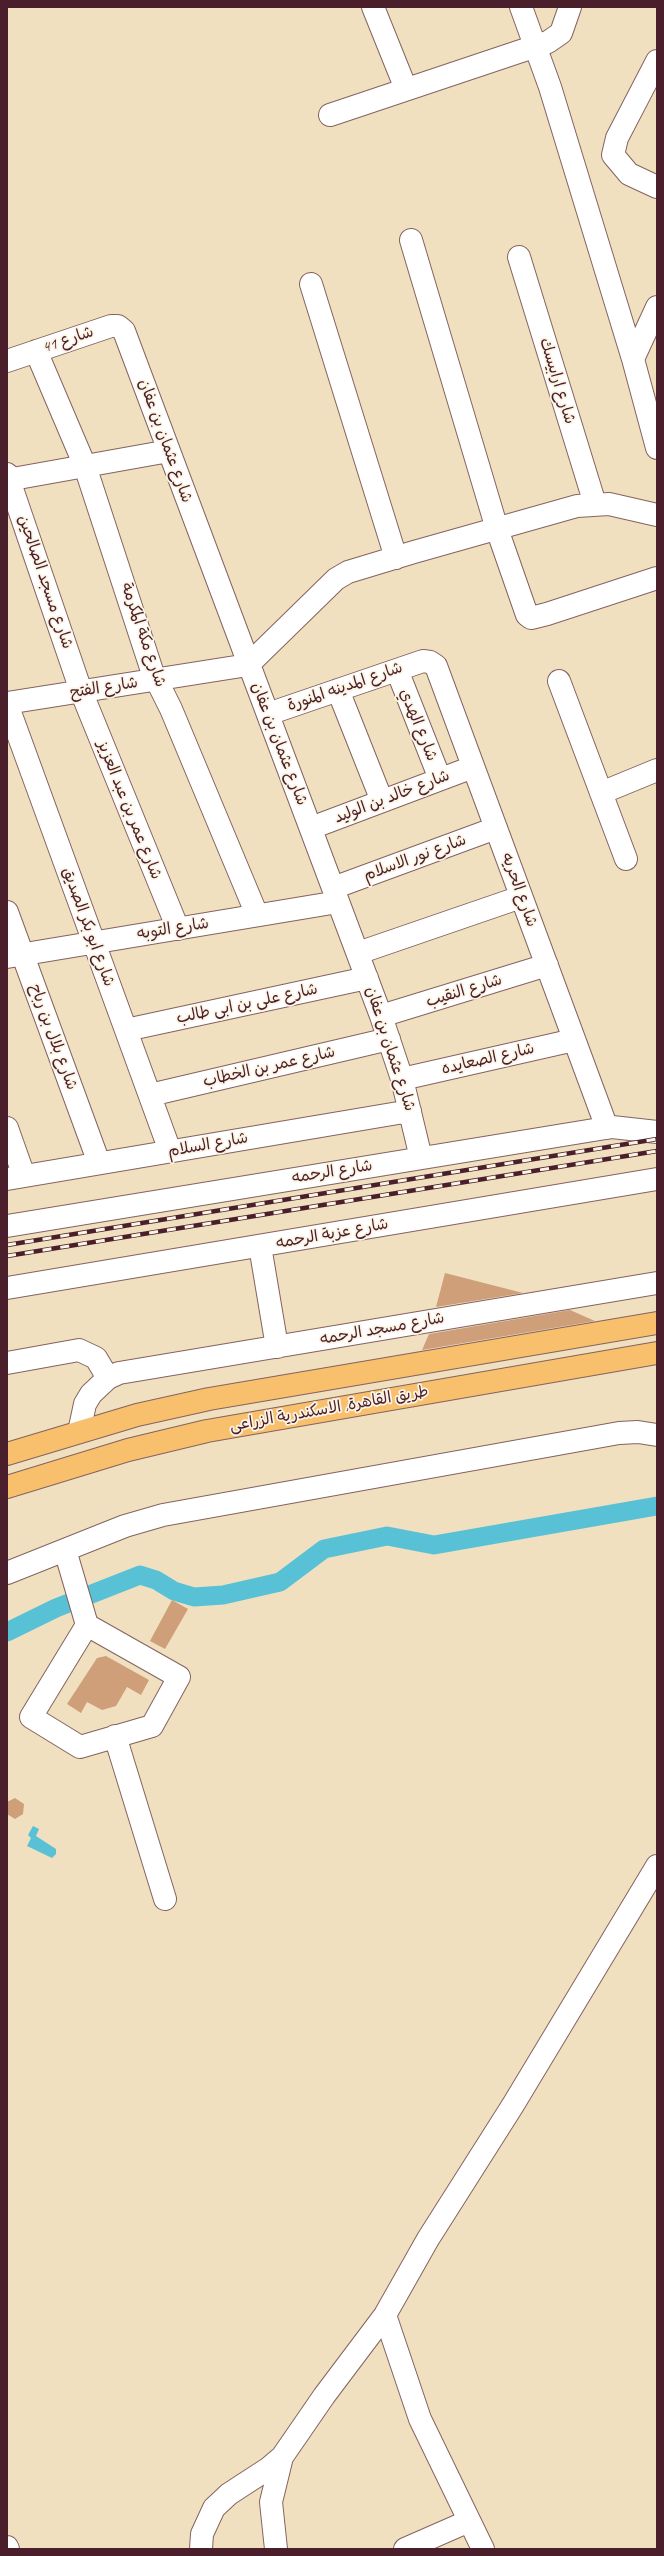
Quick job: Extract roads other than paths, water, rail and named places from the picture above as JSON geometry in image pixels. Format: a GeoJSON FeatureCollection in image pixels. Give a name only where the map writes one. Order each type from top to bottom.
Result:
{"type":"FeatureCollection","features":[{"type":"Feature","properties":{"kind":"highway","name":"طريق القاهرة, الاسكندرية الزراعى"},"geometry":{"type":"LineString","coordinates":[[7,1454],[137,1415],[208,1399],[657,1323]]}},
{"type":"Feature","properties":{"kind":"highway","name":"طريق القاهرة, الاسكندرية الزراعى"},"geometry":{"type":"LineString","coordinates":[[7,1487],[128,1450],[207,1431],[657,1353]]}},
{"type":"Feature","properties":{"kind":"street"},"geometry":{"type":"LineString","coordinates":[[373,7],[406,89]]}},
{"type":"Feature","properties":{"kind":"street"},"geometry":{"type":"LineString","coordinates":[[521,7],[536,46],[633,359],[657,448]]}},
{"type":"Feature","properties":{"kind":"street"},"geometry":{"type":"LineString","coordinates":[[330,115],[548,42],[561,33],[570,7]]}},
{"type":"Feature","properties":{"kind":"street"},"geometry":{"type":"LineString","coordinates":[[657,61],[617,138],[613,155],[629,174],[657,187]]}},
{"type":"Feature","properties":{"kind":"street"},"geometry":{"type":"LineString","coordinates":[[411,240],[497,529],[527,614],[531,618],[657,578]]}},
{"type":"Feature","properties":{"kind":"street","name":"شارع ارابيسك"},"geometry":{"type":"LineString","coordinates":[[519,257],[595,504]]}},
{"type":"Feature","properties":{"kind":"street"},"geometry":{"type":"LineString","coordinates":[[311,284],[396,558]]}},
{"type":"Feature","properties":{"kind":"street"},"geometry":{"type":"LineString","coordinates":[[633,359],[657,307]]}},
{"type":"Feature","properties":{"kind":"street","name":"شارع 41"},"geometry":{"type":"LineString","coordinates":[[7,361],[111,326],[121,328],[126,335]]}},
{"type":"Feature","properties":{"kind":"street","name":"شارع عثمان بن عفان"},"geometry":{"type":"LineString","coordinates":[[126,335],[248,665],[268,714],[381,1016],[402,1079],[421,1158]]}},
{"type":"Feature","properties":{"kind":"street","name":"شارع مكة المكرمة"},"geometry":{"type":"LineString","coordinates":[[36,351],[86,466],[155,680],[171,708],[257,915]]}},
{"type":"Feature","properties":{"kind":"street"},"geometry":{"type":"LineString","coordinates":[[8,478],[169,451]]}},
{"type":"Feature","properties":{"kind":"street","name":"شارع مسجد الصالحين"},"geometry":{"type":"LineString","coordinates":[[8,478],[81,691]]}},
{"type":"Feature","properties":{"kind":"street"},"geometry":{"type":"LineString","coordinates":[[248,665],[336,579],[348,572],[577,506],[609,504],[657,515]]}},
{"type":"Feature","properties":{"kind":"street","name":"شارع المدينه المنورة"},"geometry":{"type":"LineString","coordinates":[[268,714],[423,661]]}},
{"type":"Feature","properties":{"kind":"street","name":"شارع الحريه"},"geometry":{"type":"LineString","coordinates":[[423,661],[433,664],[437,670],[607,1128]]}},
{"type":"Feature","properties":{"kind":"street","name":"شارع الفتح"},"geometry":{"type":"LineString","coordinates":[[7,703],[248,665]]}},
{"type":"Feature","properties":{"kind":"street","name":"شارع الهدي"},"geometry":{"type":"LineString","coordinates":[[396,670],[440,779]]}},
{"type":"Feature","properties":{"kind":"street"},"geometry":{"type":"LineString","coordinates":[[559,681],[626,859]]}},
{"type":"Feature","properties":{"kind":"street"},"geometry":{"type":"LineString","coordinates":[[338,690],[382,801]]}},
{"type":"Feature","properties":{"kind":"street","name":"شارع عمر بن عبد العزيز"},"geometry":{"type":"LineString","coordinates":[[81,691],[178,929]]}},
{"type":"Feature","properties":{"kind":"street","name":"شارع ابو بكر الصديق"},"geometry":{"type":"LineString","coordinates":[[7,703],[170,1151]]}},
{"type":"Feature","properties":{"kind":"street","name":"شارع خالد بن الوليد"},"geometry":{"type":"LineString","coordinates":[[311,828],[473,767]]}},
{"type":"Feature","properties":{"kind":"street"},"geometry":{"type":"LineString","coordinates":[[601,793],[657,770]]}},
{"type":"Feature","properties":{"kind":"street","name":"شارع نور الاسلام"},"geometry":{"type":"LineString","coordinates":[[336,895],[496,828]]}},
{"type":"Feature","properties":{"kind":"street","name":"شارع التوبه"},"geometry":{"type":"LineString","coordinates":[[15,956],[257,915],[336,895]]}},
{"type":"Feature","properties":{"kind":"street"},"geometry":{"type":"LineString","coordinates":[[358,953],[521,897]]}},
{"type":"Feature","properties":{"kind":"street","name":"شارع بلال بن رباح"},"geometry":{"type":"LineString","coordinates":[[7,912],[15,956],[100,1163]]}},
{"type":"Feature","properties":{"kind":"street","name":"شارع النقيب"},"geometry":{"type":"LineString","coordinates":[[381,1016],[547,965]]}},
{"type":"Feature","properties":{"kind":"street","name":"شارع على بن ابى طالب"},"geometry":{"type":"LineString","coordinates":[[126,1030],[367,978]]}},
{"type":"Feature","properties":{"kind":"street","name":"شارع عمر بن الخطاب"},"geometry":{"type":"LineString","coordinates":[[150,1096],[389,1039]]}},
{"type":"Feature","properties":{"kind":"street","name":"شارع الصعايده"},"geometry":{"type":"LineString","coordinates":[[402,1079],[574,1040]]}},
{"type":"Feature","properties":{"kind":"street","name":"شارع السلام"},"geometry":{"type":"LineString","coordinates":[[16,1177],[410,1111]]}},
{"type":"Feature","properties":{"kind":"street","name":"شارع الرحمه"},"geometry":{"type":"LineString","coordinates":[[7,1226],[620,1126],[657,1132]]}},
{"type":"Feature","properties":{"kind":"street"},"geometry":{"type":"LineString","coordinates":[[7,1128],[16,1177]]}},
{"type":"Feature","properties":{"kind":"street","name":"شارع عزبة الرحمه"},"geometry":{"type":"LineString","coordinates":[[7,1288],[657,1179]]}},
{"type":"Feature","properties":{"kind":"street"},"geometry":{"type":"LineString","coordinates":[[260,1246],[277,1347]]}},
{"type":"Feature","properties":{"kind":"street","name":"شارع مسجد الرحمه"},"geometry":{"type":"LineString","coordinates":[[79,1432],[85,1404],[99,1385],[108,1378],[119,1373],[657,1283]]}},
{"type":"Feature","properties":{"kind":"street"},"geometry":{"type":"LineString","coordinates":[[7,1363],[79,1350],[96,1358],[108,1378]]}},
{"type":"Feature","properties":{"kind":"street"},"geometry":{"type":"LineString","coordinates":[[7,1573],[67,1557],[126,1526],[163,1515],[619,1433],[638,1432],[657,1435]]}},
{"type":"Feature","properties":{"kind":"street"},"geometry":{"type":"LineString","coordinates":[[67,1557],[85,1616],[179,1678],[152,1726],[80,1747],[31,1717],[85,1616]]}},
{"type":"Feature","properties":{"kind":"street"},"geometry":{"type":"LineString","coordinates":[[115,1736],[165,1899]]}},
{"type":"Feature","properties":{"kind":"street"},"geometry":{"type":"LineString","coordinates":[[201,2549],[202,2534],[214,2508],[229,2494],[269,2468],[282,2457],[324,2396],[385,2315],[428,2240],[513,2105],[657,1866]]}},
{"type":"Feature","properties":{"kind":"street"},"geometry":{"type":"LineString","coordinates":[[385,2315],[420,2419],[483,2549]]}},
{"type":"Feature","properties":{"kind":"street"},"geometry":{"type":"LineString","coordinates":[[276,2549],[271,2502],[282,2457]]}},
{"type":"Feature","properties":{"kind":"street"},"geometry":{"type":"LineString","coordinates":[[405,2549],[470,2521]]}},
{"type":"Feature","properties":{"kind":"water"},"geometry":{"type":"Polygon","coordinates":[[[33,1826],[39,1829],[36,1836],[56,1849],[56,1854],[52,1858],[27,1846],[31,1838],[28,1835],[33,1826]]]}},
{"type":"Feature","properties":{"kind":"waterway"},"geometry":{"type":"LineString","coordinates":[[7,1632],[56,1608],[140,1575],[156,1580],[174,1591],[194,1597],[223,1595],[280,1582],[324,1549],[387,1536],[434,1545],[657,1506]]}},
{"type":"Feature","properties":{"kind":"railway"},"geometry":{"type":"LineString","coordinates":[[7,1245],[657,1139]]}},
{"type":"Feature","properties":{"kind":"railway"},"geometry":{"type":"LineString","coordinates":[[7,1256],[657,1151]]}}]}
